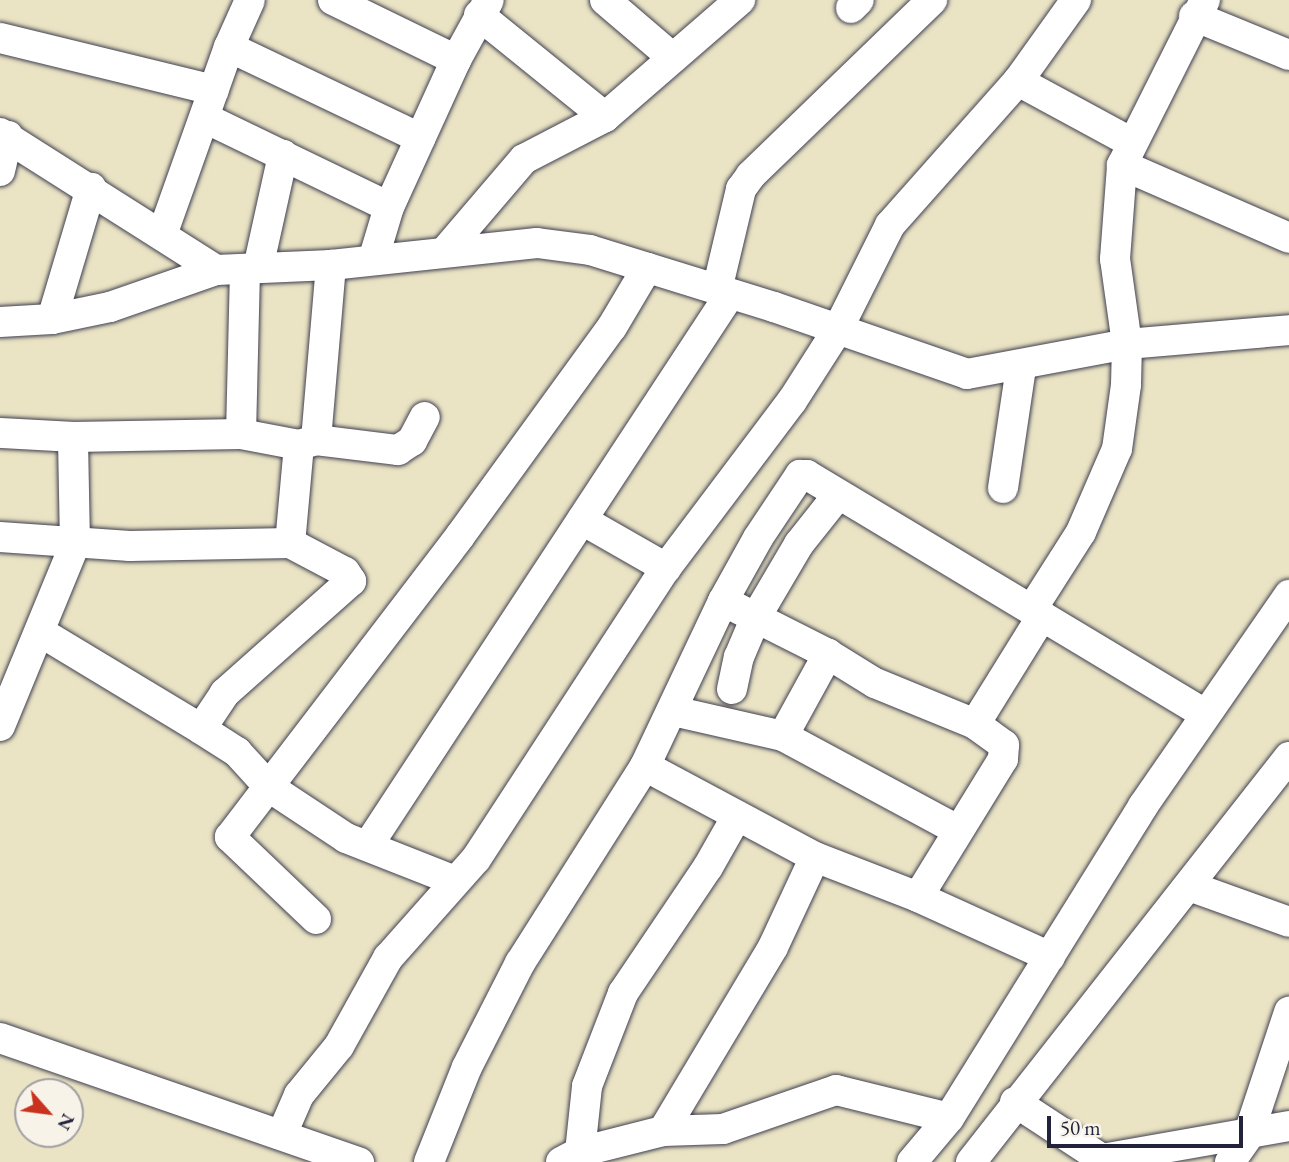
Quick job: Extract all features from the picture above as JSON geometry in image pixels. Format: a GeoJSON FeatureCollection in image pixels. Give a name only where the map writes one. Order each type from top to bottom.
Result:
{"type":"FeatureCollection","features":[{"type":"Feature","properties":{"kind":"street"},"geometry":{"type":"LineString","coordinates":[[162,236],[229,47],[250,0]]}},
{"type":"Feature","properties":{"kind":"street"},"geometry":{"type":"LineString","coordinates":[[333,0],[456,60]]}},
{"type":"Feature","properties":{"kind":"street"},"geometry":{"type":"LineString","coordinates":[[605,0],[673,58]]}},
{"type":"Feature","properties":{"kind":"street"},"geometry":{"type":"LineString","coordinates":[[447,249],[524,159],[606,117],[740,0]]}},
{"type":"Feature","properties":{"kind":"street"},"geometry":{"type":"LineString","coordinates":[[369,844],[582,520],[723,292],[741,190],[751,175],[932,0]]}},
{"type":"Feature","properties":{"kind":"street"},"geometry":{"type":"LineString","coordinates":[[282,1134],[299,1095],[345,1037],[388,957],[476,859],[666,568],[792,401],[838,329],[890,225],[1018,81],[1076,0]]}},
{"type":"Feature","properties":{"kind":"street"},"geometry":{"type":"LineString","coordinates":[[374,257],[389,207],[456,60],[484,8],[606,117]]}},
{"type":"Feature","properties":{"kind":"street"},"geometry":{"type":"LineString","coordinates":[[975,724],[1081,531],[1111,466],[1126,385],[1127,344],[1115,259],[1127,154],[1199,8],[1289,55]]}},
{"type":"Feature","properties":{"kind":"street"},"geometry":{"type":"LineString","coordinates":[[0,38],[210,104],[283,155],[389,207]]}},
{"type":"Feature","properties":{"kind":"street"},"geometry":{"type":"LineString","coordinates":[[229,47],[420,138]]}},
{"type":"Feature","properties":{"kind":"street"},"geometry":{"type":"LineString","coordinates":[[1018,81],[1127,154],[1289,238]]}},
{"type":"Feature","properties":{"kind":"street"},"geometry":{"type":"LineString","coordinates":[[0,171],[4,134],[216,270]]}},
{"type":"Feature","properties":{"kind":"street"},"geometry":{"type":"LineString","coordinates":[[241,434],[251,269],[283,155]]}},
{"type":"Feature","properties":{"kind":"street"},"geometry":{"type":"LineString","coordinates":[[52,319],[91,188]]}},
{"type":"Feature","properties":{"kind":"street"},"geometry":{"type":"LineString","coordinates":[[0,322],[52,319],[110,307],[216,270],[331,264],[447,249],[537,243],[590,250],[838,329],[967,374],[1021,367],[1127,344],[1289,330]]}},
{"type":"Feature","properties":{"kind":"street"},"geometry":{"type":"LineString","coordinates":[[290,542],[308,442],[331,264]]}},
{"type":"Feature","properties":{"kind":"street"},"geometry":{"type":"LineString","coordinates":[[316,919],[230,837],[460,536],[612,327],[647,268]]}},
{"type":"Feature","properties":{"kind":"street"},"geometry":{"type":"LineString","coordinates":[[1003,488],[1021,367]]}},
{"type":"Feature","properties":{"kind":"street"},"geometry":{"type":"LineString","coordinates":[[0,433],[73,437],[241,434],[398,450],[412,441],[425,417]]}},
{"type":"Feature","properties":{"kind":"street"},"geometry":{"type":"LineString","coordinates":[[0,726],[42,633],[75,544],[73,437]]}},
{"type":"Feature","properties":{"kind":"street"},"geometry":{"type":"LineString","coordinates":[[429,1162],[467,1067],[520,963],[646,766],[723,601],[795,479],[807,475],[1204,714]]}},
{"type":"Feature","properties":{"kind":"street"},"geometry":{"type":"LineString","coordinates":[[732,689],[739,657],[756,617],[799,544],[838,495]]}},
{"type":"Feature","properties":{"kind":"street"},"geometry":{"type":"LineString","coordinates":[[582,520],[666,568]]}},
{"type":"Feature","properties":{"kind":"street"},"geometry":{"type":"LineString","coordinates":[[0,537],[75,544],[290,542],[345,572],[351,581],[225,693],[201,729]]}},
{"type":"Feature","properties":{"kind":"street"},"geometry":{"type":"LineString","coordinates":[[912,1162],[949,1118],[1204,714],[1289,595]]}},
{"type":"Feature","properties":{"kind":"street"},"geometry":{"type":"LineString","coordinates":[[723,601],[828,654],[875,683],[975,724],[1004,746],[1006,752],[956,829],[918,897]]}},
{"type":"Feature","properties":{"kind":"street"},"geometry":{"type":"LineString","coordinates":[[42,633],[237,752],[268,787],[346,838],[369,844],[455,881]]}},
{"type":"Feature","properties":{"kind":"street"},"geometry":{"type":"LineString","coordinates":[[783,736],[828,654]]}},
{"type":"Feature","properties":{"kind":"street"},"geometry":{"type":"LineString","coordinates":[[673,711],[783,736],[956,829]]}},
{"type":"Feature","properties":{"kind":"street"},"geometry":{"type":"LineString","coordinates":[[971,1162],[1015,1102],[1289,757]]}},
{"type":"Feature","properties":{"kind":"street"},"geometry":{"type":"LineString","coordinates":[[646,766],[815,857],[918,897],[1050,957]]}},
{"type":"Feature","properties":{"kind":"street"},"geometry":{"type":"LineString","coordinates":[[737,816],[708,867],[623,993],[587,1086],[570,1157],[663,1131],[723,1129],[836,1090],[949,1118]]}},
{"type":"Feature","properties":{"kind":"street"},"geometry":{"type":"LineString","coordinates":[[663,1131],[773,947],[815,857]]}},
{"type":"Feature","properties":{"kind":"street"},"geometry":{"type":"LineString","coordinates":[[1189,886],[1289,922]]}},
{"type":"Feature","properties":{"kind":"street"},"geometry":{"type":"LineString","coordinates":[[1230,1162],[1248,1136],[1289,1012]]}},
{"type":"Feature","properties":{"kind":"street"},"geometry":{"type":"LineString","coordinates":[[0,1038],[359,1162]]}},
{"type":"Feature","properties":{"kind":"street"},"geometry":{"type":"LineString","coordinates":[[1015,1102],[1105,1161],[1248,1136],[1289,1126]]}}]}
